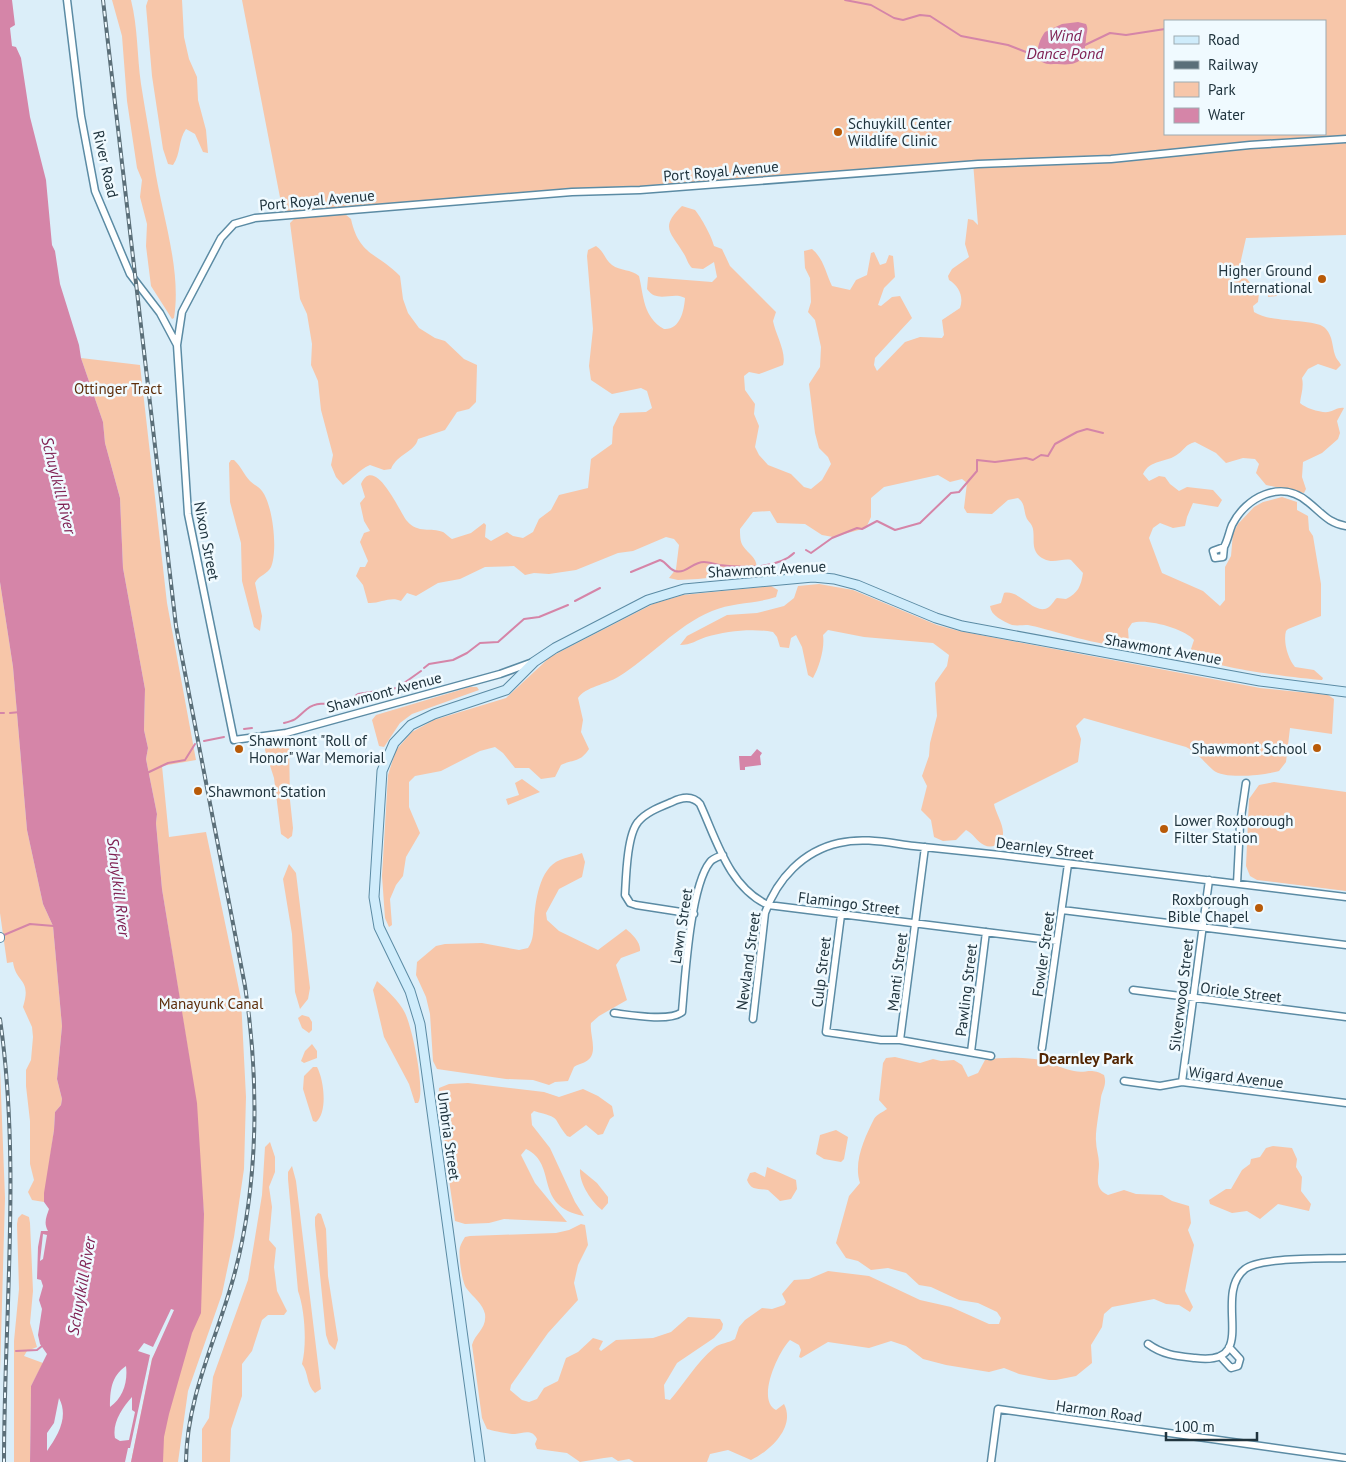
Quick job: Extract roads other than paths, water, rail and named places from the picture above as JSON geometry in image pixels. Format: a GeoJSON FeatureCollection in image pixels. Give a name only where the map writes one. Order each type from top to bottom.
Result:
{"type":"FeatureCollection","features":[{"type":"Feature","properties":{"kind":"main road","name":"Shawmont Avenue"},"geometry":{"type":"LineString","coordinates":[[534,662],[624,612],[668,592],[701,587],[820,577],[857,584],[936,618],[962,626],[1260,681],[1346,692]]}},
{"type":"Feature","properties":{"kind":"main road"},"geometry":{"type":"LineString","coordinates":[[511,686],[534,662]]}},
{"type":"Feature","properties":{"kind":"main road","name":"Umbria Street"},"geometry":{"type":"LineString","coordinates":[[480,1462],[420,1024],[412,996],[386,943],[376,912],[374,887],[384,764],[391,748],[401,733],[427,716],[496,694],[511,686]]}},
{"type":"Feature","properties":{"kind":"street","name":"River Road"},"geometry":{"type":"LineString","coordinates":[[67,0],[81,116],[95,191],[130,274],[160,313],[178,345]]}},
{"type":"Feature","properties":{"kind":"street","name":"Port Royal Avenue"},"geometry":{"type":"LineString","coordinates":[[178,345],[182,312],[221,238],[234,224],[255,218],[572,192],[640,190],[978,164],[1111,159],[1211,149],[1346,140]]}},
{"type":"Feature","properties":{"kind":"street","name":"Nixon Street"},"geometry":{"type":"LineString","coordinates":[[178,345],[188,514],[234,740]]}},
{"type":"Feature","properties":{"kind":"street"},"geometry":{"type":"LineString","coordinates":[[1224,546],[1232,526],[1243,510],[1255,498],[1268,492],[1282,492],[1299,496],[1324,517],[1346,526]]}},
{"type":"Feature","properties":{"kind":"street","name":"Shawmont Avenue"},"geometry":{"type":"LineString","coordinates":[[234,740],[286,733],[500,674],[534,662]]}},
{"type":"Feature","properties":{"kind":"street"},"geometry":{"type":"LineString","coordinates":[[500,674],[507,678],[511,686]]}},
{"type":"Feature","properties":{"kind":"street"},"geometry":{"type":"LineString","coordinates":[[1237,884],[1240,832],[1246,783]]}},
{"type":"Feature","properties":{"kind":"street","name":"Flamingo Street"},"geometry":{"type":"LineString","coordinates":[[694,914],[636,906],[625,895],[633,833],[640,821],[675,801],[685,798],[695,800],[700,804],[723,855],[738,882],[751,894],[768,905],[1057,941]]}},
{"type":"Feature","properties":{"kind":"street","name":"Dearnley Street"},"geometry":{"type":"LineString","coordinates":[[768,905],[793,868],[809,855],[828,846],[860,840],[1346,897]]}},
{"type":"Feature","properties":{"kind":"street","name":"Manti Street"},"geometry":{"type":"LineString","coordinates":[[900,1040],[925,847]]}},
{"type":"Feature","properties":{"kind":"street","name":"Lawn Street"},"geometry":{"type":"LineString","coordinates":[[614,1013],[675,1016],[682,1012],[699,888],[708,865],[713,859],[723,855]]}},
{"type":"Feature","properties":{"kind":"street","name":"Fowler Street"},"geometry":{"type":"LineString","coordinates":[[1042,1048],[1068,864]]}},
{"type":"Feature","properties":{"kind":"street","name":"Silverwood Street"},"geometry":{"type":"LineString","coordinates":[[1182,1082],[1209,880]]}},
{"type":"Feature","properties":{"kind":"street","name":"Newland Street"},"geometry":{"type":"LineString","coordinates":[[752,1019],[765,913],[768,905]]}},
{"type":"Feature","properties":{"kind":"street"},"geometry":{"type":"LineString","coordinates":[[1062,910],[1346,945]]}},
{"type":"Feature","properties":{"kind":"street","name":"Culp Street"},"geometry":{"type":"LineString","coordinates":[[841,915],[826,1032],[881,1040],[900,1040]]}},
{"type":"Feature","properties":{"kind":"street","name":"Pawling Street"},"geometry":{"type":"LineString","coordinates":[[971,1052],[986,932]]}},
{"type":"Feature","properties":{"kind":"street","name":"Oriole Street"},"geometry":{"type":"LineString","coordinates":[[1133,990],[1346,1017]]}},
{"type":"Feature","properties":{"kind":"street"},"geometry":{"type":"LineString","coordinates":[[900,1040],[911,1044],[991,1056]]}},
{"type":"Feature","properties":{"kind":"street","name":"Wigard Avenue"},"geometry":{"type":"LineString","coordinates":[[1124,1081],[1160,1086],[1182,1082],[1346,1103]]}},
{"type":"Feature","properties":{"kind":"street"},"geometry":{"type":"LineString","coordinates":[[1148,1344],[1165,1354],[1202,1359],[1220,1356],[1229,1347],[1233,1335],[1232,1288],[1236,1279],[1247,1268],[1261,1263],[1346,1258]]}},
{"type":"Feature","properties":{"kind":"street"},"geometry":{"type":"LineString","coordinates":[[1220,1356],[1231,1368],[1238,1366],[1240,1359],[1229,1347]]}},
{"type":"Feature","properties":{"kind":"street","name":"Harmon Road"},"geometry":{"type":"LineString","coordinates":[[991,1462],[998,1409],[1346,1458]]}},
{"type":"Feature","properties":{"kind":"water","name":"Schuylkill River"},"geometry":{"type":"Polygon","coordinates":[[[0,0],[12,0],[15,25],[10,28],[12,46],[16,47],[21,58],[30,117],[46,180],[52,245],[55,251],[60,284],[79,345],[81,358],[103,422],[105,443],[120,498],[123,568],[145,689],[144,730],[148,748],[146,759],[157,814],[156,823],[162,889],[197,1103],[204,1214],[201,1313],[192,1333],[169,1414],[164,1437],[163,1462],[131,1462],[152,1359],[174,1310],[171,1309],[153,1347],[144,1343],[138,1351],[150,1355],[130,1448],[128,1448],[125,1462],[30,1462],[31,1386],[47,1354],[40,1344],[38,1335],[42,1309],[39,1300],[43,1286],[41,1280],[37,1279],[38,1247],[41,1231],[48,1231],[46,1217],[49,1209],[44,1202],[44,1193],[55,1112],[61,1105],[62,1099],[57,1079],[62,1026],[53,926],[43,904],[27,830],[13,667],[0,582],[0,0]],[[43,1234],[40,1261],[43,1259],[47,1235],[43,1234]],[[126,1366],[112,1384],[110,1407],[124,1389],[126,1366]],[[132,1397],[116,1421],[115,1438],[120,1441],[129,1440],[135,1412],[132,1410],[132,1397]],[[59,1398],[54,1423],[47,1433],[47,1451],[61,1426],[63,1412],[59,1398]]]}},
{"type":"Feature","properties":{"kind":"water","name":"Wind Dance Pond"},"geometry":{"type":"Polygon","coordinates":[[[1078,22],[1086,24],[1087,28],[1082,57],[1076,63],[1071,64],[1047,64],[1042,62],[1038,55],[1038,47],[1045,32],[1062,24],[1078,22]]]}},
{"type":"Feature","properties":{"kind":"water"},"geometry":{"type":"Polygon","coordinates":[[[757,749],[762,753],[760,756],[761,765],[745,767],[745,770],[740,770],[739,756],[751,756],[757,749]]]}},
{"type":"Feature","properties":{"kind":"waterway"},"geometry":{"type":"LineString","coordinates":[[845,0],[871,5],[894,18],[903,20],[920,15],[930,16],[961,36],[1008,45],[1026,52]]}},
{"type":"Feature","properties":{"kind":"waterway"},"geometry":{"type":"LineString","coordinates":[[1085,45],[1110,33],[1126,35],[1164,29]]}},
{"type":"Feature","properties":{"kind":"waterway"},"geometry":{"type":"LineString","coordinates":[[806,550],[811,553],[832,538],[857,528],[862,529],[877,521],[895,530],[920,523],[951,493],[959,492],[977,471],[977,460],[995,462],[1026,458],[1033,460],[1041,455],[1048,456],[1055,444],[1077,432],[1087,429],[1103,433]]}},
{"type":"Feature","properties":{"kind":"waterway"},"geometry":{"type":"LineString","coordinates":[[631,572],[660,560],[675,571],[683,571],[704,562],[748,567],[769,565],[794,553]]}},
{"type":"Feature","properties":{"kind":"waterway"},"geometry":{"type":"LineString","coordinates":[[575,601],[600,588]]}},
{"type":"Feature","properties":{"kind":"waterway"},"geometry":{"type":"LineString","coordinates":[[424,668],[429,664],[453,660],[467,653],[480,643],[498,642],[524,619],[539,617],[568,605]]}},
{"type":"Feature","properties":{"kind":"waterway"},"geometry":{"type":"LineString","coordinates":[[284,723],[295,719],[311,706],[324,704],[342,705],[358,694],[397,688],[421,671]]}},
{"type":"Feature","properties":{"kind":"waterway"},"geometry":{"type":"LineString","coordinates":[[10,713],[20,712]]}},
{"type":"Feature","properties":{"kind":"waterway"},"geometry":{"type":"LineString","coordinates":[[244,729],[252,728]]}},
{"type":"Feature","properties":{"kind":"waterway"},"geometry":{"type":"LineString","coordinates":[[204,741],[224,737]]}},
{"type":"Feature","properties":{"kind":"waterway"},"geometry":{"type":"LineString","coordinates":[[147,773],[168,763],[185,760],[195,744]]}},
{"type":"Feature","properties":{"kind":"waterway"},"geometry":{"type":"LineString","coordinates":[[4,935],[30,924],[54,926]]}},
{"type":"Feature","properties":{"kind":"waterway"},"geometry":{"type":"LineString","coordinates":[[16,1351],[37,1350],[42,1346]]}},
{"type":"Feature","properties":{"kind":"railway"},"geometry":{"type":"LineString","coordinates":[[103,0],[176,626],[245,986],[253,1057],[254,1130],[249,1202],[235,1272],[197,1389],[188,1437],[186,1462]]}},
{"type":"Feature","properties":{"kind":"railway"},"geometry":{"type":"LineString","coordinates":[[0,1019],[6,1074],[10,1185],[4,1462]]}},
{"type":"Feature","properties":{"kind":"place","name":"Schuykill Center Wildlife Clinic"},"geometry":{"type":"Point","coordinates":[838,132]}},
{"type":"Feature","properties":{"kind":"place","name":"Higher Ground International"},"geometry":{"type":"Point","coordinates":[1322,279]}},
{"type":"Feature","properties":{"kind":"place","name":"Shawmont School"},"geometry":{"type":"Point","coordinates":[1317,748]}},
{"type":"Feature","properties":{"kind":"place","name":"Shawmont \"Roll of Honor\" War Memorial"},"geometry":{"type":"Point","coordinates":[239,749]}},
{"type":"Feature","properties":{"kind":"place","name":"Shawmont Station"},"geometry":{"type":"Point","coordinates":[198,791]}},
{"type":"Feature","properties":{"kind":"place","name":"Lower Roxborough Filter Station"},"geometry":{"type":"Point","coordinates":[1164,829]}},
{"type":"Feature","properties":{"kind":"place","name":"Roxborough Bible Chapel"},"geometry":{"type":"Point","coordinates":[1259,908]}},
{"type":"Feature","properties":{"kind":"district","name":"Dearnley Park"},"geometry":{"type":"Point","coordinates":[1086,1058]}},
{"type":"Feature","properties":{"kind":"park label","name":"Ottinger Tract"},"geometry":{"type":"Point","coordinates":[118,388]}},
{"type":"Feature","properties":{"kind":"park label","name":"Manayunk Canal"},"geometry":{"type":"Point","coordinates":[211,1003]}}]}
